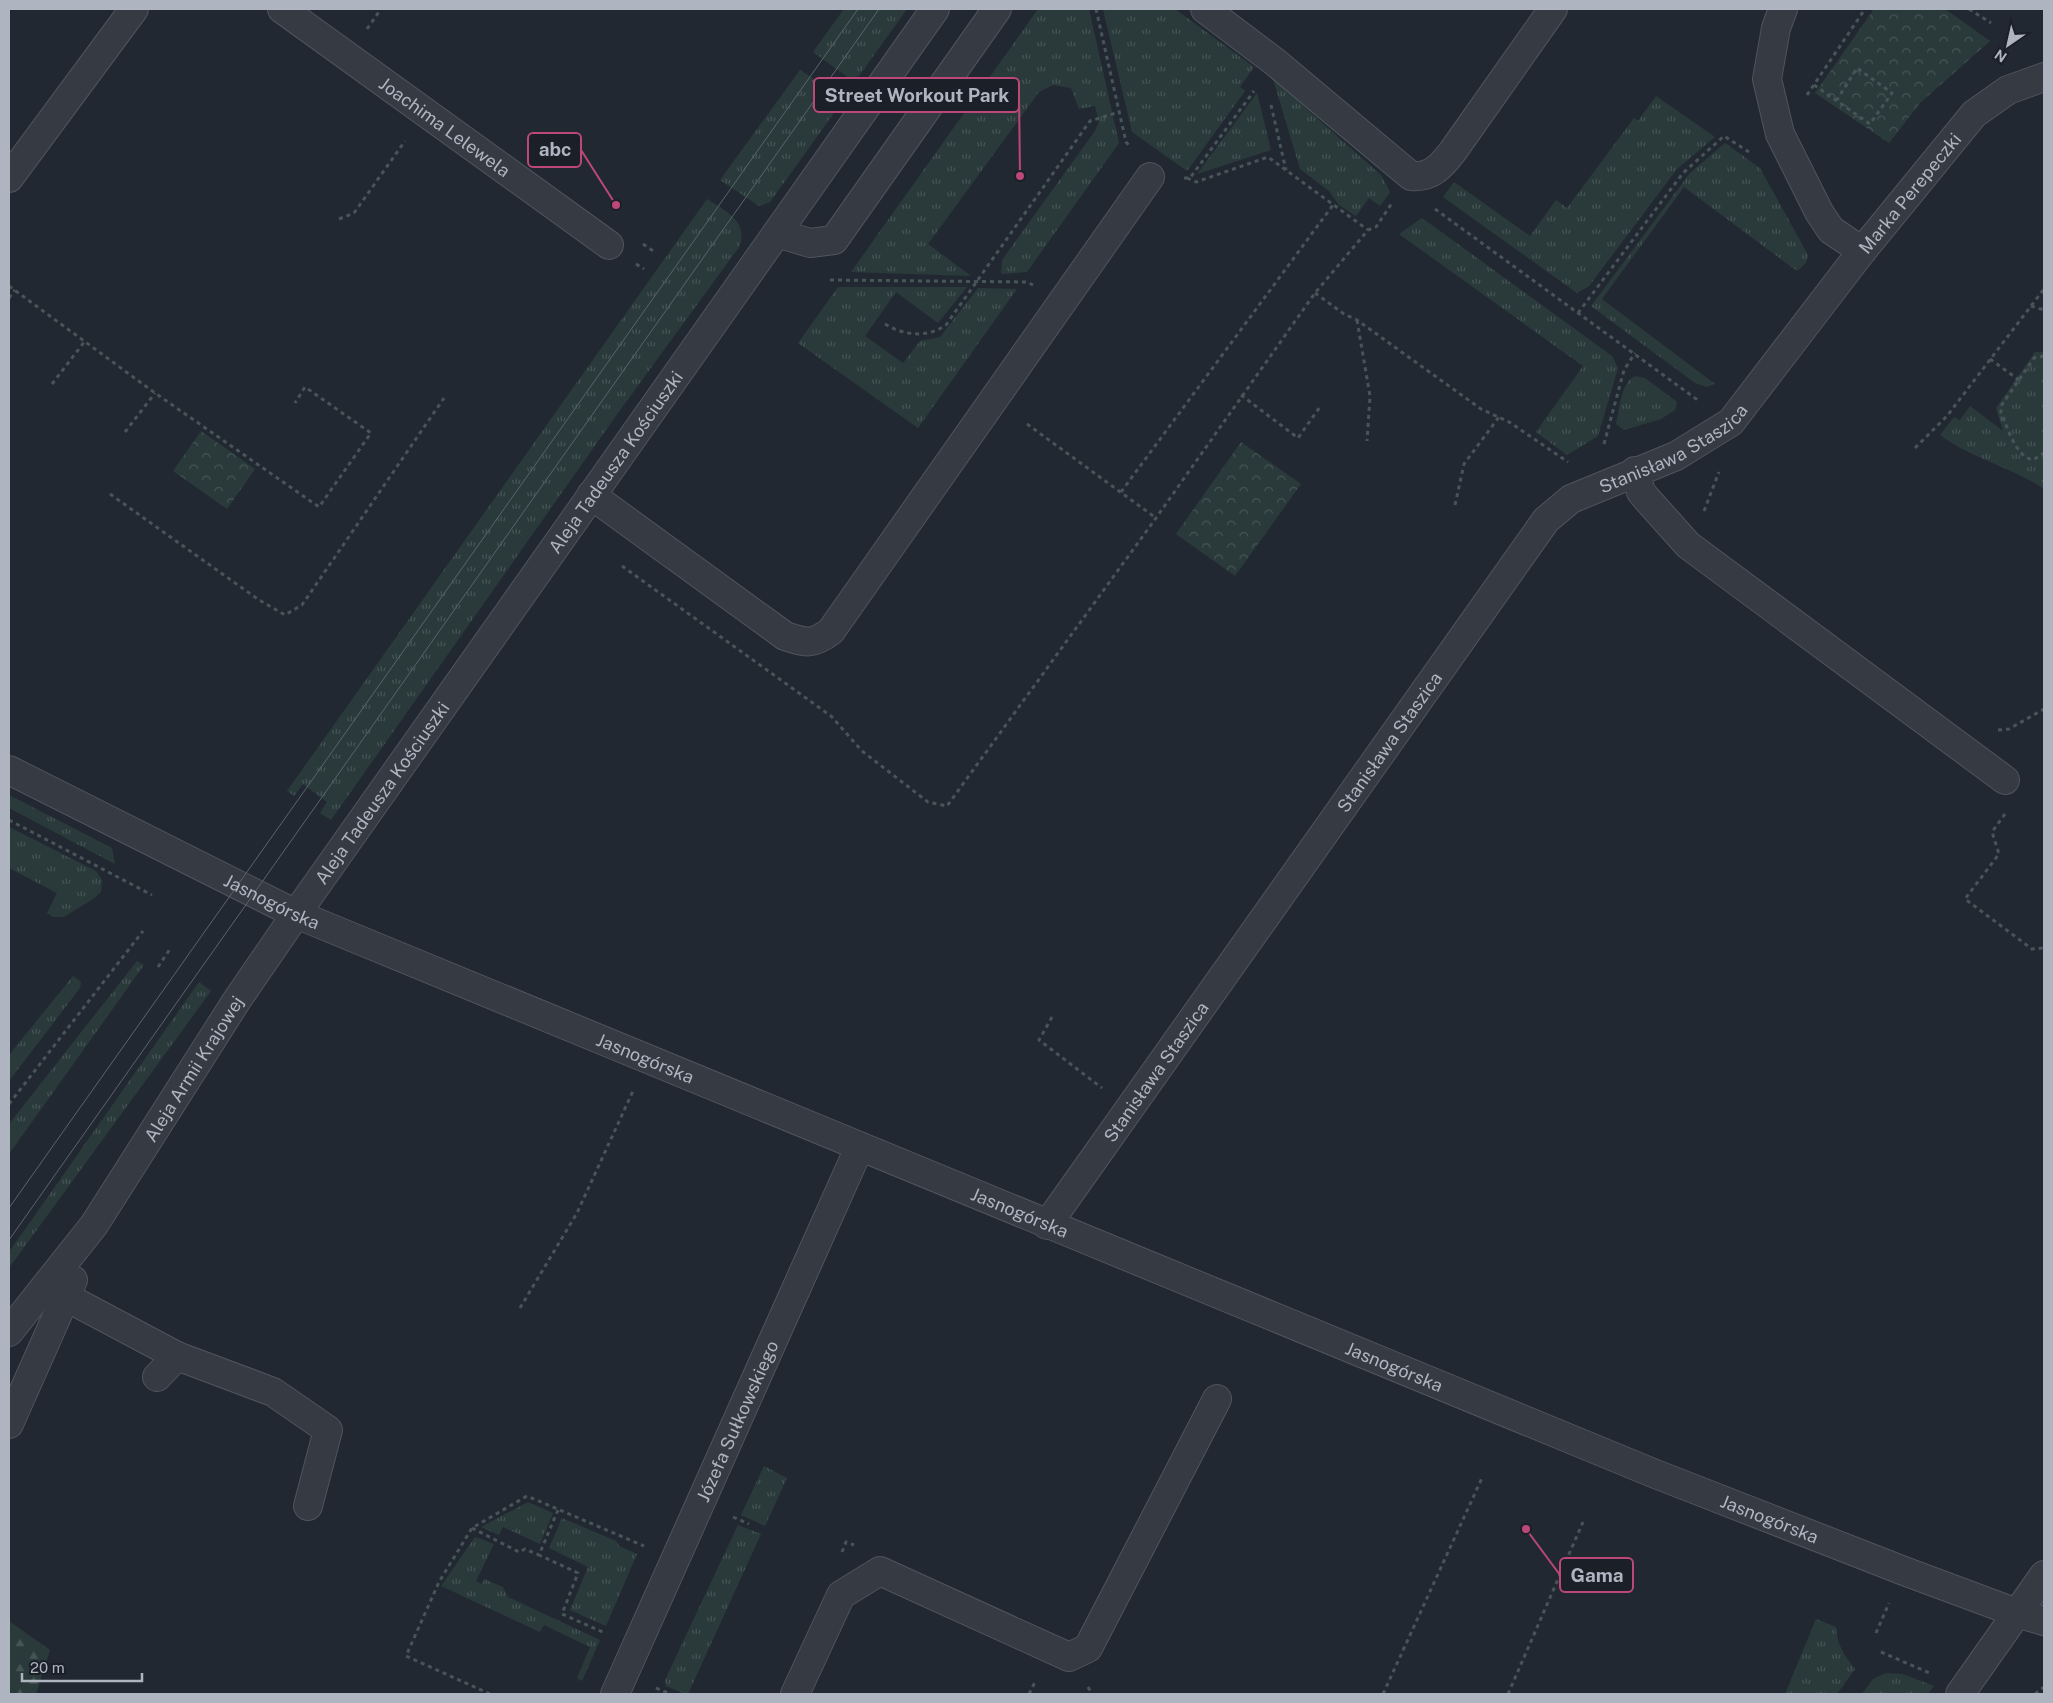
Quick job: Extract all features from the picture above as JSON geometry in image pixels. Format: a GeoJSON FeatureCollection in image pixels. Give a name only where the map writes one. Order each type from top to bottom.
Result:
{"type":"FeatureCollection","features":[{"type":"Feature","properties":{"kind":"street"},"geometry":{"type":"LineString","coordinates":[[9,178],[134,9]]}},
{"type":"Feature","properties":{"kind":"street","name":"Joachima Lelewela"},"geometry":{"type":"LineString","coordinates":[[282,9],[609,245]]}},
{"type":"Feature","properties":{"kind":"street","name":"Aleja Tadeusza Kościuszki"},"geometry":{"type":"LineString","coordinates":[[296,914],[935,9]]}},
{"type":"Feature","properties":{"kind":"street"},"geometry":{"type":"LineString","coordinates":[[777,233],[810,243],[834,240],[997,9]]}},
{"type":"Feature","properties":{"kind":"street"},"geometry":{"type":"LineString","coordinates":[[1205,9],[1270,69],[1411,176],[1420,177],[1438,170],[1553,9]]}},
{"type":"Feature","properties":{"kind":"street"},"geometry":{"type":"LineString","coordinates":[[1783,9],[1776,28],[1767,79],[1780,134],[1819,212],[1831,230],[1862,251]]}},
{"type":"Feature","properties":{"kind":"street","name":"Marka Perepeczki"},"geometry":{"type":"LineString","coordinates":[[1798,336],[1862,251],[1974,114],[2008,90],[2044,77]]}},
{"type":"Feature","properties":{"kind":"street"},"geometry":{"type":"LineString","coordinates":[[591,495],[786,636],[806,643],[820,640],[831,631],[1150,177]]}},
{"type":"Feature","properties":{"kind":"street","name":"Stanisława Staszica"},"geometry":{"type":"LineString","coordinates":[[1047,1225],[1546,520],[1571,499],[1635,471],[1676,456],[1731,422],[1798,336]]}},
{"type":"Feature","properties":{"kind":"street"},"geometry":{"type":"LineString","coordinates":[[1635,471],[1641,492],[1688,545],[2005,780]]}},
{"type":"Feature","properties":{"kind":"street","name":"Jasnogórska"},"geometry":{"type":"LineString","coordinates":[[9,770],[296,914],[859,1148],[1653,1474],[2017,1613],[2044,1621]]}},
{"type":"Feature","properties":{"kind":"street","name":"Aleja Armii Krajowej"},"geometry":{"type":"LineString","coordinates":[[9,1332],[94,1225],[237,1000],[296,914]]}},
{"type":"Feature","properties":{"kind":"street","name":"Józefa Sułkowskiego"},"geometry":{"type":"LineString","coordinates":[[632,1690],[859,1148]]}},
{"type":"Feature","properties":{"kind":"street","name":"Aleja Armii Krajowej"},"geometry":{"type":"LineString","coordinates":[[9,1424],[66,1297],[94,1225]]}},
{"type":"Feature","properties":{"kind":"street"},"geometry":{"type":"LineString","coordinates":[[66,1297],[177,1356],[273,1392],[328,1430],[308,1506]]}},
{"type":"Feature","properties":{"kind":"street"},"geometry":{"type":"LineString","coordinates":[[157,1377],[177,1356]]}},
{"type":"Feature","properties":{"kind":"street"},"geometry":{"type":"LineString","coordinates":[[795,1694],[841,1595],[880,1571],[1069,1656],[1088,1648],[1217,1400]]}},
{"type":"Feature","properties":{"kind":"street"},"geometry":{"type":"LineString","coordinates":[[1960,1694],[2044,1575]]}},
{"type":"Feature","properties":{"kind":"path"},"geometry":{"type":"LineString","coordinates":[[377,15],[382,9]]}},
{"type":"Feature","properties":{"kind":"path"},"geometry":{"type":"LineString","coordinates":[[1096,9],[1126,142],[1150,177],[1190,178],[1270,69]]}},
{"type":"Feature","properties":{"kind":"path"},"geometry":{"type":"LineString","coordinates":[[1578,313],[1690,167],[1724,136],[1762,160],[1865,9]]}},
{"type":"Feature","properties":{"kind":"path"},"geometry":{"type":"LineString","coordinates":[[1969,9],[1991,24]]}},
{"type":"Feature","properties":{"kind":"path"},"geometry":{"type":"LineString","coordinates":[[1814,85],[1870,124],[1892,93],[1857,68],[1836,100]]}},
{"type":"Feature","properties":{"kind":"path"},"geometry":{"type":"LineString","coordinates":[[1270,69],[1286,170]]}},
{"type":"Feature","properties":{"kind":"path"},"geometry":{"type":"LineString","coordinates":[[885,324],[896,331],[915,334],[935,332],[946,325],[1090,121],[1119,112]]}},
{"type":"Feature","properties":{"kind":"path"},"geometry":{"type":"LineString","coordinates":[[339,220],[354,213],[410,134]]}},
{"type":"Feature","properties":{"kind":"path"},"geometry":{"type":"LineString","coordinates":[[1185,178],[1196,182],[1268,157],[1368,230]]}},
{"type":"Feature","properties":{"kind":"path"},"geometry":{"type":"LineString","coordinates":[[1411,176],[1433,207],[1635,353],[1702,404],[1731,422]]}},
{"type":"Feature","properties":{"kind":"path"},"geometry":{"type":"LineString","coordinates":[[1121,492],[1333,204]]}},
{"type":"Feature","properties":{"kind":"path"},"geometry":{"type":"LineString","coordinates":[[622,566],[831,716],[862,752],[928,802],[947,806],[1156,518],[1241,395],[1315,293],[1368,230],[1376,227],[1390,207]]}},
{"type":"Feature","properties":{"kind":"path"},"geometry":{"type":"LineString","coordinates":[[830,280],[1027,282],[1060,304]]}},
{"type":"Feature","properties":{"kind":"path"},"geometry":{"type":"LineString","coordinates":[[9,286],[155,393],[319,507],[371,433],[306,387],[295,403]]}},
{"type":"Feature","properties":{"kind":"path"},"geometry":{"type":"LineString","coordinates":[[1915,448],[1947,416],[2044,289]]}},
{"type":"Feature","properties":{"kind":"path"},"geometry":{"type":"LineString","coordinates":[[9,298],[15,290]]}},
{"type":"Feature","properties":{"kind":"path"},"geometry":{"type":"LineString","coordinates":[[1315,293],[1344,314],[1357,320],[1481,409],[1499,417],[1568,462]]}},
{"type":"Feature","properties":{"kind":"path"},"geometry":{"type":"LineString","coordinates":[[2031,306],[2044,310]]}},
{"type":"Feature","properties":{"kind":"path"},"geometry":{"type":"LineString","coordinates":[[1357,320],[1370,396],[1367,441]]}},
{"type":"Feature","properties":{"kind":"path"},"geometry":{"type":"LineString","coordinates":[[52,384],[85,341]]}},
{"type":"Feature","properties":{"kind":"path"},"geometry":{"type":"LineString","coordinates":[[1604,444],[1624,370],[1635,353]]}},
{"type":"Feature","properties":{"kind":"path"},"geometry":{"type":"LineString","coordinates":[[2044,356],[2034,358],[2001,406],[2001,412],[2020,452],[2026,458],[2033,460],[2044,453]]}},
{"type":"Feature","properties":{"kind":"path"},"geometry":{"type":"LineString","coordinates":[[1990,359],[2019,380]]}},
{"type":"Feature","properties":{"kind":"path"},"geometry":{"type":"LineString","coordinates":[[125,432],[155,393]]}},
{"type":"Feature","properties":{"kind":"path"},"geometry":{"type":"LineString","coordinates":[[1241,395],[1298,438],[1320,407]]}},
{"type":"Feature","properties":{"kind":"path"},"geometry":{"type":"LineString","coordinates":[[110,494],[259,600],[285,615],[302,605],[444,398]]}},
{"type":"Feature","properties":{"kind":"path"},"geometry":{"type":"LineString","coordinates":[[1455,505],[1464,464],[1499,417]]}},
{"type":"Feature","properties":{"kind":"path"},"geometry":{"type":"LineString","coordinates":[[1027,424],[1156,518]]}},
{"type":"Feature","properties":{"kind":"path"},"geometry":{"type":"LineString","coordinates":[[1688,545],[1721,467]]}},
{"type":"Feature","properties":{"kind":"path"},"geometry":{"type":"LineString","coordinates":[[2010,808],[1992,832],[1999,854],[1965,899],[2032,949],[2044,948]]}},
{"type":"Feature","properties":{"kind":"path"},"geometry":{"type":"LineString","coordinates":[[9,820],[152,895]]}},
{"type":"Feature","properties":{"kind":"path"},"geometry":{"type":"LineString","coordinates":[[9,1104],[143,931]]}},
{"type":"Feature","properties":{"kind":"path"},"geometry":{"type":"LineString","coordinates":[[158,967],[170,949]]}},
{"type":"Feature","properties":{"kind":"path"},"geometry":{"type":"LineString","coordinates":[[1052,1017],[1039,1040],[1105,1090]]}},
{"type":"Feature","properties":{"kind":"path"},"geometry":{"type":"LineString","coordinates":[[520,1308],[577,1213],[633,1091]]}},
{"type":"Feature","properties":{"kind":"path"},"geometry":{"type":"LineString","coordinates":[[1383,1694],[1482,1478]]}},
{"type":"Feature","properties":{"kind":"path"},"geometry":{"type":"LineString","coordinates":[[490,1694],[406,1656],[439,1582],[472,1528],[527,1496],[650,1549]]}},
{"type":"Feature","properties":{"kind":"path"},"geometry":{"type":"LineString","coordinates":[[539,1555],[558,1510]]}},
{"type":"Feature","properties":{"kind":"path"},"geometry":{"type":"LineString","coordinates":[[733,1517],[749,1524]]}},
{"type":"Feature","properties":{"kind":"path"},"geometry":{"type":"LineString","coordinates":[[1508,1694],[1583,1522]]}},
{"type":"Feature","properties":{"kind":"path"},"geometry":{"type":"LineString","coordinates":[[472,1528],[519,1552],[525,1549],[578,1573],[562,1614],[610,1636]]}},
{"type":"Feature","properties":{"kind":"path"},"geometry":{"type":"LineString","coordinates":[[2035,1694],[2044,1687]]}},
{"type":"Feature","properties":{"kind":"path"},"geometry":{"type":"LineString","coordinates":[[632,1690],[670,1694]]}},
{"type":"Feature","properties":{"kind":"green space"},"geometry":{"type":"Polygon","coordinates":[[[844,9],[907,9],[859,76],[849,78],[813,52],[844,9]]]}},
{"type":"Feature","properties":{"kind":"green space"},"geometry":{"type":"Polygon","coordinates":[[[1038,9],[1089,9],[1119,143],[1027,272],[1001,274],[1002,260],[1095,131],[1099,122],[1095,106],[1079,109],[1071,88],[1053,85],[1039,92],[928,244],[971,276],[851,272],[1038,9]]]}},
{"type":"Feature","properties":{"kind":"green space"},"geometry":{"type":"Polygon","coordinates":[[[1103,9],[1175,9],[1254,67],[1240,87],[1245,91],[1187,171],[1132,132],[1103,9]]]}},
{"type":"Feature","properties":{"kind":"green space"},"geometry":{"type":"Polygon","coordinates":[[[1874,9],[1945,9],[1990,41],[1920,103],[1889,143],[1815,93],[1874,9]]]}},
{"type":"Feature","properties":{"kind":"green space"},"geometry":{"type":"Polygon","coordinates":[[[800,70],[825,87],[830,93],[835,105],[834,113],[770,202],[759,206],[720,180],[800,70]]]}},
{"type":"Feature","properties":{"kind":"green space"},"geometry":{"type":"Polygon","coordinates":[[[1273,79],[1381,175],[1390,192],[1380,206],[1369,198],[1356,216],[1339,205],[1329,191],[1300,169],[1273,79]]]}},
{"type":"Feature","properties":{"kind":"green space"},"geometry":{"type":"Polygon","coordinates":[[[1257,93],[1271,150],[1197,174],[1257,93]]]}},
{"type":"Feature","properties":{"kind":"green space"},"geometry":{"type":"Polygon","coordinates":[[[1656,96],[1715,137],[1677,169],[1589,286],[1577,293],[1443,197],[1454,182],[1530,236],[1556,200],[1567,208],[1634,118],[1638,121],[1656,96]]]}},
{"type":"Feature","properties":{"kind":"green space"},"geometry":{"type":"Polygon","coordinates":[[[1725,143],[1760,168],[1808,255],[1806,263],[1797,271],[1684,187],[1602,299],[1715,384],[1707,387],[1695,383],[1591,306],[1690,173],[1725,143]]]}},
{"type":"Feature","properties":{"kind":"green space"},"geometry":{"type":"Polygon","coordinates":[[[707,199],[727,212],[738,224],[741,230],[739,247],[618,413],[331,820],[320,813],[327,802],[303,784],[294,796],[287,791],[707,199]]]}},
{"type":"Feature","properties":{"kind":"green space"},"geometry":{"type":"Polygon","coordinates":[[[1422,218],[1612,356],[1618,368],[1598,436],[1567,455],[1536,432],[1583,366],[1399,234],[1422,218]]]}},
{"type":"Feature","properties":{"kind":"green space"},"geometry":{"type":"Polygon","coordinates":[[[838,287],[967,287],[938,323],[896,292],[865,336],[903,363],[920,341],[940,337],[978,288],[1017,289],[918,428],[798,343],[838,287]]]}},
{"type":"Feature","properties":{"kind":"green space"},"geometry":{"type":"Polygon","coordinates":[[[2035,352],[2044,352],[2044,489],[2032,481],[1965,450],[1940,435],[1954,417],[1960,420],[1970,406],[2003,431],[1996,408],[2035,352]]]}},
{"type":"Feature","properties":{"kind":"green space"},"geometry":{"type":"Polygon","coordinates":[[[1635,376],[1645,378],[1677,402],[1675,410],[1661,419],[1624,430],[1616,424],[1620,404],[1626,385],[1635,376]]]}},
{"type":"Feature","properties":{"kind":"green space"},"geometry":{"type":"Polygon","coordinates":[[[201,431],[255,469],[227,509],[173,471],[201,431]]]}},
{"type":"Feature","properties":{"kind":"green space"},"geometry":{"type":"Polygon","coordinates":[[[1241,442],[1301,484],[1235,576],[1176,534],[1241,442]]]}},
{"type":"Feature","properties":{"kind":"green space"},"geometry":{"type":"Polygon","coordinates":[[[9,795],[112,848],[115,864],[9,808],[9,795]]]}},
{"type":"Feature","properties":{"kind":"green space"},"geometry":{"type":"Polygon","coordinates":[[[9,827],[96,871],[102,880],[101,892],[64,917],[53,917],[47,913],[57,893],[9,868],[9,827]]]}},
{"type":"Feature","properties":{"kind":"green space"},"geometry":{"type":"Polygon","coordinates":[[[137,961],[144,965],[9,1154],[9,1124],[137,961]]]}},
{"type":"Feature","properties":{"kind":"green space"},"geometry":{"type":"Polygon","coordinates":[[[73,976],[81,982],[80,988],[9,1081],[9,1055],[73,976]]]}},
{"type":"Feature","properties":{"kind":"green space"},"geometry":{"type":"Polygon","coordinates":[[[199,982],[211,991],[9,1268],[9,1252],[199,982]]]}},
{"type":"Feature","properties":{"kind":"green space"},"geometry":{"type":"Polygon","coordinates":[[[764,1466],[787,1478],[765,1526],[741,1515],[764,1466]]]}},
{"type":"Feature","properties":{"kind":"green space"},"geometry":{"type":"Polygon","coordinates":[[[528,1502],[553,1513],[540,1544],[503,1527],[499,1535],[481,1527],[528,1502]]]}},
{"type":"Feature","properties":{"kind":"green space"},"geometry":{"type":"Polygon","coordinates":[[[562,1518],[616,1541],[619,1546],[637,1554],[606,1626],[570,1610],[588,1567],[549,1548],[562,1518]]]}},
{"type":"Feature","properties":{"kind":"green space"},"geometry":{"type":"Polygon","coordinates":[[[738,1525],[761,1534],[688,1694],[685,1694],[666,1686],[665,1680],[738,1525]]]}},
{"type":"Feature","properties":{"kind":"green space"},"geometry":{"type":"Polygon","coordinates":[[[475,1537],[494,1544],[476,1581],[482,1584],[484,1579],[503,1587],[508,1597],[600,1640],[582,1681],[577,1678],[590,1647],[544,1625],[540,1632],[441,1586],[475,1537]]]}},
{"type":"Feature","properties":{"kind":"green space"},"geometry":{"type":"Polygon","coordinates":[[[1816,1619],[1836,1627],[1842,1650],[1855,1669],[1837,1694],[1785,1694],[1816,1619]]]}},
{"type":"Feature","properties":{"kind":"green space"},"geometry":{"type":"Polygon","coordinates":[[[9,1621],[50,1650],[36,1694],[9,1694],[9,1621]]]}},
{"type":"Feature","properties":{"kind":"green space"},"geometry":{"type":"Polygon","coordinates":[[[1886,1673],[1903,1674],[1934,1686],[1928,1694],[1862,1694],[1873,1679],[1886,1673]]]}},
{"type":"Feature","properties":{"kind":"tram line"},"geometry":{"type":"LineString","coordinates":[[9,1208],[858,9]]}},
{"type":"Feature","properties":{"kind":"tram line"},"geometry":{"type":"LineString","coordinates":[[9,1240],[879,9]]}},
{"type":"Feature","properties":{"kind":"place","name":"Street Workout Park"},"geometry":{"type":"Point","coordinates":[1020,176]}},
{"type":"Feature","properties":{"kind":"place","name":"abc"},"geometry":{"type":"Point","coordinates":[616,205]}},
{"type":"Feature","properties":{"kind":"place","name":"Gama"},"geometry":{"type":"Point","coordinates":[1526,1529]}}]}
